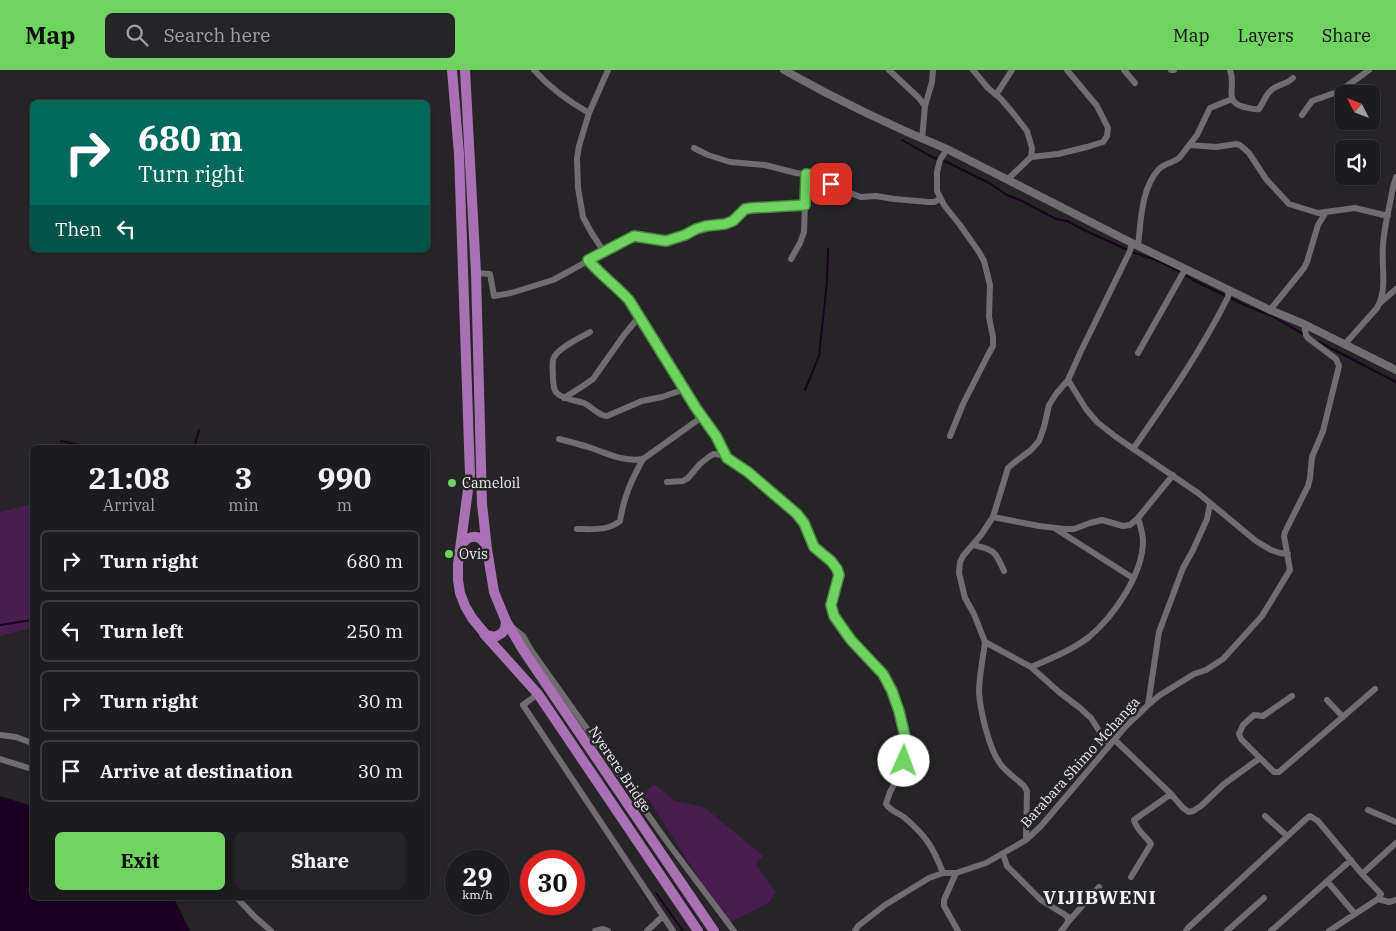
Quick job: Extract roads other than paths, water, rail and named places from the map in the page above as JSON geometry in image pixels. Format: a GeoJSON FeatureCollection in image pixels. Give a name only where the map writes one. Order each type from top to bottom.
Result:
{"type":"FeatureCollection","features":[{"type":"Feature","properties":{"kind":"main road","name":"Nyerere Bridge"},"geometry":{"type":"LineString","coordinates":[[452,70],[459,154],[470,475],[458,564],[460,593],[472,618],[538,694],[698,931]]}},
{"type":"Feature","properties":{"kind":"main road","name":"Nyerere Bridge"},"geometry":{"type":"LineString","coordinates":[[464,70],[476,273],[481,495],[494,592],[506,621],[523,650],[714,931]]}},
{"type":"Feature","properties":{"kind":"main road"},"geometry":{"type":"LineString","coordinates":[[460,550],[464,540],[471,536],[482,540],[487,549]]}},
{"type":"Feature","properties":{"kind":"main road"},"geometry":{"type":"LineString","coordinates":[[483,632],[490,637],[499,636],[505,629],[506,621]]}},
{"type":"Feature","properties":{"kind":"street"},"geometry":{"type":"LineString","coordinates":[[534,70],[551,87],[573,104],[589,112]]}},
{"type":"Feature","properties":{"kind":"street"},"geometry":{"type":"LineString","coordinates":[[604,252],[583,217],[578,188],[577,158],[589,112],[608,70]]}},
{"type":"Feature","properties":{"kind":"street"},"geometry":{"type":"LineString","coordinates":[[784,70],[830,96],[947,149],[1135,245],[1270,310],[1304,324],[1396,370]]}},
{"type":"Feature","properties":{"kind":"street"},"geometry":{"type":"LineString","coordinates":[[889,70],[925,106]]}},
{"type":"Feature","properties":{"kind":"street"},"geometry":{"type":"LineString","coordinates":[[922,138],[925,106],[932,82],[933,70]]}},
{"type":"Feature","properties":{"kind":"street"},"geometry":{"type":"LineString","coordinates":[[972,70],[1013,113],[1027,131],[1032,148],[1031,157]]}},
{"type":"Feature","properties":{"kind":"street"},"geometry":{"type":"LineString","coordinates":[[996,95],[1012,70]]}},
{"type":"Feature","properties":{"kind":"street"},"geometry":{"type":"LineString","coordinates":[[1008,179],[1031,157],[1058,154],[1087,147],[1103,142],[1108,136],[1108,128],[1097,106],[1067,70]]}},
{"type":"Feature","properties":{"kind":"street"},"geometry":{"type":"LineString","coordinates":[[1124,70],[1135,83]]}},
{"type":"Feature","properties":{"kind":"street"},"geometry":{"type":"LineString","coordinates":[[1230,70],[1233,80],[1232,99],[1237,105],[1257,110],[1269,92],[1293,78]]}},
{"type":"Feature","properties":{"kind":"street"},"geometry":{"type":"LineString","coordinates":[[1302,115],[1312,101],[1340,91],[1368,70]]}},
{"type":"Feature","properties":{"kind":"street"},"geometry":{"type":"LineString","coordinates":[[1026,840],[1027,791],[999,763],[989,739],[980,702],[985,642],[974,614],[965,598],[959,573],[960,562],[981,536],[993,517],[1008,468],[1031,450],[1039,441],[1049,405],[1068,380],[1130,251],[1135,245],[1144,201],[1149,186],[1158,170],[1176,160],[1190,145],[1210,108],[1232,99]]}},
{"type":"Feature","properties":{"kind":"street"},"geometry":{"type":"LineString","coordinates":[[1190,145],[1216,147],[1240,145],[1249,154],[1266,179],[1289,204],[1318,213],[1356,208],[1391,213]]}},
{"type":"Feature","properties":{"kind":"street"},"geometry":{"type":"LineString","coordinates":[[694,148],[730,162],[765,165],[820,176],[836,188],[861,197],[876,196],[930,202],[940,199]]}},
{"type":"Feature","properties":{"kind":"street"},"geometry":{"type":"LineString","coordinates":[[947,149],[940,160],[936,185],[940,199],[984,261],[990,285],[989,317],[993,337],[993,346],[963,404],[950,436]]}},
{"type":"Feature","properties":{"kind":"street"},"geometry":{"type":"LineString","coordinates":[[791,259],[804,232],[806,174]]}},
{"type":"Feature","properties":{"kind":"street"},"geometry":{"type":"LineString","coordinates":[[1344,345],[1380,303],[1383,270],[1382,247],[1391,213],[1396,177]]}},
{"type":"Feature","properties":{"kind":"street"},"geometry":{"type":"LineString","coordinates":[[476,273],[490,274],[494,296],[511,293],[553,280],[634,236],[666,241],[706,226],[733,221],[745,209],[805,205]]}},
{"type":"Feature","properties":{"kind":"street"},"geometry":{"type":"LineString","coordinates":[[1270,310],[1304,268],[1318,225],[1326,212]]}},
{"type":"Feature","properties":{"kind":"street"},"geometry":{"type":"LineString","coordinates":[[588,260],[629,300],[702,417],[716,436],[727,458]]}},
{"type":"Feature","properties":{"kind":"street"},"geometry":{"type":"LineString","coordinates":[[1138,353],[1186,270]]}},
{"type":"Feature","properties":{"kind":"street"},"geometry":{"type":"LineString","coordinates":[[1133,449],[1186,372],[1228,297],[1229,290]]}},
{"type":"Feature","properties":{"kind":"street"},"geometry":{"type":"LineString","coordinates":[[1380,303],[1396,290]]}},
{"type":"Feature","properties":{"kind":"street"},"geometry":{"type":"LineString","coordinates":[[564,398],[593,379],[624,335],[640,317]]}},
{"type":"Feature","properties":{"kind":"street","name":"Barabara Shimo Mchanga"},"geometry":{"type":"LineString","coordinates":[[854,931],[885,905],[930,878],[943,873],[956,873],[986,863],[1026,840],[1041,826],[1126,726],[1148,705],[1160,695],[1194,674],[1206,670],[1223,659],[1262,616],[1288,575],[1291,566],[1284,536],[1308,486],[1312,457],[1323,431],[1339,366],[1336,359],[1308,338],[1304,324]]}},
{"type":"Feature","properties":{"kind":"street"},"geometry":{"type":"LineString","coordinates":[[590,332],[554,356],[555,392],[559,396],[583,403],[602,416],[607,416],[642,401],[662,397],[685,389]]}},
{"type":"Feature","properties":{"kind":"street"},"geometry":{"type":"LineString","coordinates":[[1068,380],[1086,409],[1097,422],[1151,462],[1173,475],[1256,541],[1271,550],[1288,554]]}},
{"type":"Feature","properties":{"kind":"street"},"geometry":{"type":"LineString","coordinates":[[560,439],[592,448],[616,458],[633,461],[643,459],[702,417]]}},
{"type":"Feature","properties":{"kind":"street"},"geometry":{"type":"LineString","coordinates":[[667,482],[683,481],[700,464],[714,454],[727,458],[748,472],[797,514],[804,523],[814,547],[831,561],[837,569],[839,575],[831,605],[834,616],[851,640],[883,674],[892,691],[899,711],[908,749],[901,772],[886,804],[920,832],[931,846],[943,873]]}},
{"type":"Feature","properties":{"kind":"street"},"geometry":{"type":"LineString","coordinates":[[577,529],[599,530],[615,525],[620,521],[630,485],[643,459]]}},
{"type":"Feature","properties":{"kind":"street"},"geometry":{"type":"LineString","coordinates":[[993,517],[1074,529],[1102,520],[1127,526],[1138,518],[1173,475]]}},
{"type":"Feature","properties":{"kind":"street"},"geometry":{"type":"LineString","coordinates":[[1148,705],[1159,632],[1183,568],[1207,519],[1210,504]]}},
{"type":"Feature","properties":{"kind":"street"},"geometry":{"type":"LineString","coordinates":[[1030,668],[1089,637],[1108,618],[1125,596],[1139,566],[1143,541],[1138,518]]}},
{"type":"Feature","properties":{"kind":"street"},"geometry":{"type":"LineString","coordinates":[[1054,527],[1133,578]]}},
{"type":"Feature","properties":{"kind":"street"},"geometry":{"type":"LineString","coordinates":[[973,544],[994,552],[1004,571]]}},
{"type":"Feature","properties":{"kind":"street"},"geometry":{"type":"LineString","coordinates":[[506,621],[524,636],[536,657],[731,930]]}},
{"type":"Feature","properties":{"kind":"street"},"geometry":{"type":"LineString","coordinates":[[985,642],[1030,668],[1080,708],[1091,718],[1103,738],[1112,742],[1189,812],[1201,806],[1224,784],[1260,758]]}},
{"type":"Feature","properties":{"kind":"street"},"geometry":{"type":"LineString","coordinates":[[1292,696],[1263,716],[1254,715],[1244,725],[1239,734],[1274,772],[1279,772],[1375,689]]}},
{"type":"Feature","properties":{"kind":"street"},"geometry":{"type":"LineString","coordinates":[[538,694],[523,704],[673,931]]}},
{"type":"Feature","properties":{"kind":"street"},"geometry":{"type":"LineString","coordinates":[[1327,700],[1342,717]]}},
{"type":"Feature","properties":{"kind":"street"},"geometry":{"type":"LineString","coordinates":[[0,735],[16,737],[30,742]]}},
{"type":"Feature","properties":{"kind":"street"},"geometry":{"type":"LineString","coordinates":[[0,759],[30,768]]}},
{"type":"Feature","properties":{"kind":"street"},"geometry":{"type":"LineString","coordinates":[[1131,877],[1151,844],[1138,829],[1134,820],[1171,794]]}},
{"type":"Feature","properties":{"kind":"street"},"geometry":{"type":"LineString","coordinates":[[1368,810],[1396,822]]}},
{"type":"Feature","properties":{"kind":"street"},"geometry":{"type":"LineString","coordinates":[[1265,816],[1287,836]]}},
{"type":"Feature","properties":{"kind":"street"},"geometry":{"type":"LineString","coordinates":[[1186,931],[1310,816],[1318,821],[1380,894],[1378,899],[1329,931]]}},
{"type":"Feature","properties":{"kind":"street"},"geometry":{"type":"LineString","coordinates":[[1362,874],[1396,843]]}},
{"type":"Feature","properties":{"kind":"street"},"geometry":{"type":"LineString","coordinates":[[1002,854],[1007,866],[1016,877],[1042,900],[1064,912],[1069,920],[1068,922]]}},
{"type":"Feature","properties":{"kind":"street"},"geometry":{"type":"LineString","coordinates":[[1271,931],[1351,860]]}},
{"type":"Feature","properties":{"kind":"street"},"geometry":{"type":"LineString","coordinates":[[956,873],[944,900],[944,906],[958,931]]}},
{"type":"Feature","properties":{"kind":"street"},"geometry":{"type":"LineString","coordinates":[[1327,881],[1355,914]]}},
{"type":"Feature","properties":{"kind":"street"},"geometry":{"type":"LineString","coordinates":[[1061,931],[1099,887]]}},
{"type":"Feature","properties":{"kind":"street"},"geometry":{"type":"LineString","coordinates":[[1227,931],[1264,898]]}},
{"type":"Feature","properties":{"kind":"street"},"geometry":{"type":"LineString","coordinates":[[1378,899],[1389,902],[1396,900]]}},
{"type":"Feature","properties":{"kind":"street"},"geometry":{"type":"LineString","coordinates":[[238,900],[271,931]]}},
{"type":"Feature","properties":{"kind":"street"},"geometry":{"type":"LineString","coordinates":[[647,931],[663,916]]}},
{"type":"Feature","properties":{"kind":"street"},"geometry":{"type":"LineString","coordinates":[[595,931],[603,928],[608,931]]}},
{"type":"Feature","properties":{"kind":"waterway"},"geometry":{"type":"LineString","coordinates":[[902,140],[1056,219],[1067,221],[1128,250]]}},
{"type":"Feature","properties":{"kind":"waterway"},"geometry":{"type":"LineString","coordinates":[[805,390],[819,356],[827,282],[828,249]]}},
{"type":"Feature","properties":{"kind":"waterway"},"geometry":{"type":"LineString","coordinates":[[1132,252],[1156,260],[1181,272]]}},
{"type":"Feature","properties":{"kind":"waterway"},"geometry":{"type":"LineString","coordinates":[[1185,275],[1249,307],[1272,316],[1303,334]]}},
{"type":"Feature","properties":{"kind":"waterway"},"geometry":{"type":"LineString","coordinates":[[1317,341],[1396,382]]}},
{"type":"Feature","properties":{"kind":"waterway"},"geometry":{"type":"LineString","coordinates":[[195,445],[199,430]]}},
{"type":"Feature","properties":{"kind":"waterway"},"geometry":{"type":"LineString","coordinates":[[61,441],[79,445]]}},
{"type":"Feature","properties":{"kind":"waterway"},"geometry":{"type":"LineString","coordinates":[[0,625],[30,620]]}},
{"type":"Feature","properties":{"kind":"waterway"},"geometry":{"type":"LineString","coordinates":[[656,893],[683,931]]}},
{"type":"Feature","properties":{"kind":"place","name":"Cameloil"},"geometry":{"type":"Point","coordinates":[452,483]}},
{"type":"Feature","properties":{"kind":"place","name":"Ovis"},"geometry":{"type":"Point","coordinates":[449,554]}},
{"type":"Feature","properties":{"kind":"district","name":"VIJIBWENI"},"geometry":{"type":"Point","coordinates":[1100,897]}}]}
